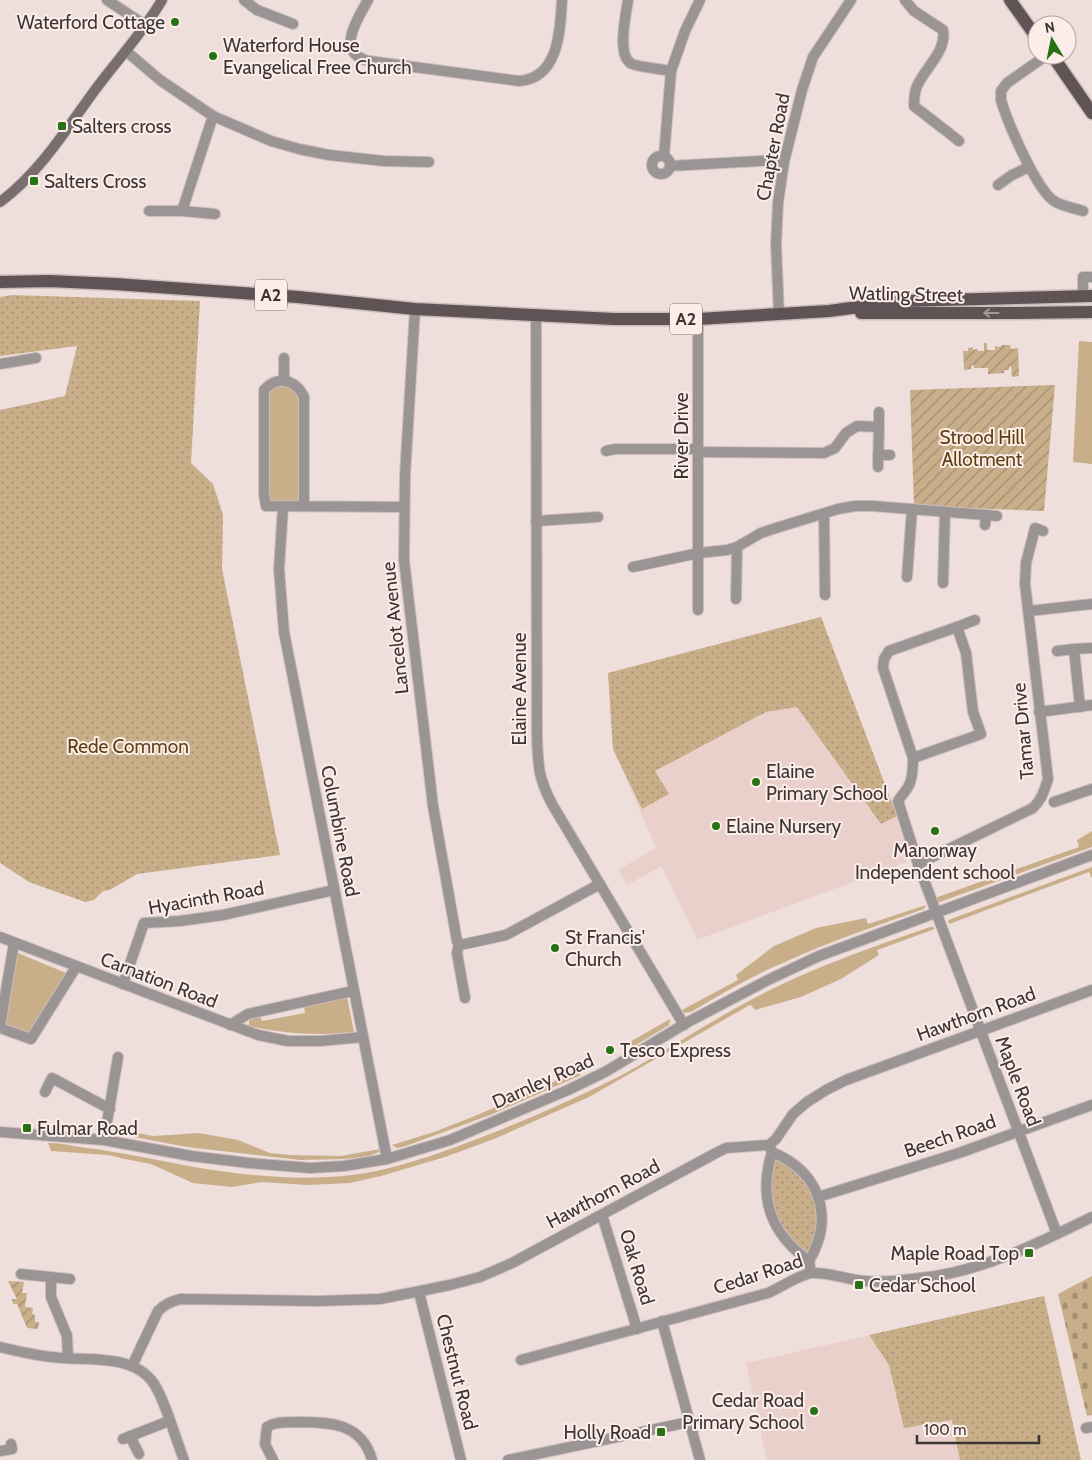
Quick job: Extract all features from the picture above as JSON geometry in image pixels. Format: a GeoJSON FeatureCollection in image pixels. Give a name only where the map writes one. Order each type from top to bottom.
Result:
{"type":"FeatureCollection","features":[{"type":"Feature","properties":{"kind":"main road"},"geometry":{"type":"LineString","coordinates":[[0,202],[21,185],[42,163],[71,121],[126,51],[162,0]]}},
{"type":"Feature","properties":{"kind":"main road"},"geometry":{"type":"LineString","coordinates":[[1010,0],[1027,24]]}},
{"type":"Feature","properties":{"kind":"main road"},"geometry":{"type":"LineString","coordinates":[[1059,65],[1092,112]]}},
{"type":"Feature","properties":{"kind":"main road","name":"A2"},"geometry":{"type":"LineString","coordinates":[[0,282],[49,281],[116,284],[298,297],[415,309],[614,319],[698,319],[829,311]]}},
{"type":"Feature","properties":{"kind":"main road","name":"Watling Street"},"geometry":{"type":"LineString","coordinates":[[991,299],[1011,305],[1051,304],[1055,306],[1056,312]]}},
{"type":"Feature","properties":{"kind":"main road","name":"Watling Street"},"geometry":{"type":"LineString","coordinates":[[829,311],[904,301],[1089,299]]}},
{"type":"Feature","properties":{"kind":"main road","name":"Watling Street"},"geometry":{"type":"LineString","coordinates":[[829,311],[883,314],[1092,312]]}},
{"type":"Feature","properties":{"kind":"street"},"geometry":{"type":"LineString","coordinates":[[107,0],[145,25]]}},
{"type":"Feature","properties":{"kind":"street"},"geometry":{"type":"LineString","coordinates":[[244,0],[257,10],[293,24]]}},
{"type":"Feature","properties":{"kind":"street"},"geometry":{"type":"LineString","coordinates":[[368,0],[350,35],[353,49],[359,57],[369,61],[518,81],[529,79],[538,74],[551,61],[556,45],[562,0]]}},
{"type":"Feature","properties":{"kind":"street"},"geometry":{"type":"LineString","coordinates":[[628,0],[622,48],[626,58],[632,64],[671,71]]}},
{"type":"Feature","properties":{"kind":"street"},"geometry":{"type":"LineString","coordinates":[[664,156],[671,71],[688,24],[700,0]]}},
{"type":"Feature","properties":{"kind":"street","name":"Chapter Road"},"geometry":{"type":"LineString","coordinates":[[779,314],[776,244],[778,203],[784,162],[802,90],[813,57],[851,0]]}},
{"type":"Feature","properties":{"kind":"street"},"geometry":{"type":"LineString","coordinates":[[905,0],[914,11],[943,30],[944,38],[942,46],[916,87],[914,106],[959,142]]}},
{"type":"Feature","properties":{"kind":"street"},"geometry":{"type":"LineString","coordinates":[[126,51],[160,80],[213,116],[271,141],[329,155],[384,161],[429,162]]}},
{"type":"Feature","properties":{"kind":"street"},"geometry":{"type":"LineString","coordinates":[[1032,65],[1003,87],[1000,93],[1003,106],[1029,167],[1042,189],[1054,202],[1083,211]]}},
{"type":"Feature","properties":{"kind":"street"},"geometry":{"type":"LineString","coordinates":[[182,211],[213,116]]}},
{"type":"Feature","properties":{"kind":"street"},"geometry":{"type":"LineString","coordinates":[[659,156],[664,156],[668,158],[669,170],[664,174],[658,173],[654,171],[653,161],[659,156]]}},
{"type":"Feature","properties":{"kind":"street"},"geometry":{"type":"LineString","coordinates":[[670,166],[778,160],[784,162]]}},
{"type":"Feature","properties":{"kind":"street"},"geometry":{"type":"LineString","coordinates":[[998,185],[1012,175],[1029,167]]}},
{"type":"Feature","properties":{"kind":"street"},"geometry":{"type":"LineString","coordinates":[[149,211],[215,214]]}},
{"type":"Feature","properties":{"kind":"street","name":"Watling Street"},"geometry":{"type":"LineString","coordinates":[[1089,299],[1083,277],[1092,276]]}},
{"type":"Feature","properties":{"kind":"street","name":"Lancelot Avenue"},"geometry":{"type":"LineString","coordinates":[[415,309],[404,508],[405,570],[431,795],[458,942],[457,953],[465,998]]}},
{"type":"Feature","properties":{"kind":"street","name":"Elaine Avenue"},"geometry":{"type":"LineString","coordinates":[[536,315],[537,735],[539,773],[542,786],[552,804],[684,1024]]}},
{"type":"Feature","properties":{"kind":"street","name":"River Drive"},"geometry":{"type":"LineString","coordinates":[[698,319],[698,610]]}},
{"type":"Feature","properties":{"kind":"street"},"geometry":{"type":"LineString","coordinates":[[0,364],[36,358]]}},
{"type":"Feature","properties":{"kind":"street"},"geometry":{"type":"LineString","coordinates":[[284,358],[284,380]]}},
{"type":"Feature","properties":{"kind":"street"},"geometry":{"type":"LineString","coordinates":[[304,506],[304,397],[296,385],[284,380],[275,381],[264,390],[266,506],[404,508]]}},
{"type":"Feature","properties":{"kind":"street"},"geometry":{"type":"LineString","coordinates":[[878,467],[879,412]]}},
{"type":"Feature","properties":{"kind":"street"},"geometry":{"type":"LineString","coordinates":[[606,451],[615,449],[824,453],[835,448],[846,433],[857,426],[879,427]]}},
{"type":"Feature","properties":{"kind":"street"},"geometry":{"type":"LineString","coordinates":[[878,455],[890,456]]}},
{"type":"Feature","properties":{"kind":"street"},"geometry":{"type":"LineString","coordinates":[[633,568],[699,552],[716,552],[737,547],[769,530],[855,506],[945,512],[986,520],[997,516]]}},
{"type":"Feature","properties":{"kind":"street","name":"Columbine Road"},"geometry":{"type":"LineString","coordinates":[[283,507],[279,569],[284,632],[387,1159]]}},
{"type":"Feature","properties":{"kind":"street"},"geometry":{"type":"LineString","coordinates":[[907,577],[912,509]]}},
{"type":"Feature","properties":{"kind":"street"},"geometry":{"type":"LineString","coordinates":[[943,583],[945,512]]}},
{"type":"Feature","properties":{"kind":"street"},"geometry":{"type":"LineString","coordinates":[[824,514],[825,595]]}},
{"type":"Feature","properties":{"kind":"street"},"geometry":{"type":"LineString","coordinates":[[536,521],[598,517]]}},
{"type":"Feature","properties":{"kind":"street","name":"Tamar Drive"},"geometry":{"type":"LineString","coordinates":[[918,864],[1033,808],[1040,800],[1048,779],[1025,584],[1026,563],[1035,528],[1043,531]]}},
{"type":"Feature","properties":{"kind":"street"},"geometry":{"type":"LineString","coordinates":[[736,599],[737,547]]}},
{"type":"Feature","properties":{"kind":"street"},"geometry":{"type":"LineString","coordinates":[[1029,611],[1092,604]]}},
{"type":"Feature","properties":{"kind":"street"},"geometry":{"type":"LineString","coordinates":[[957,627],[966,653],[972,712],[980,734],[913,758],[883,668],[884,659],[889,651],[975,620]]}},
{"type":"Feature","properties":{"kind":"street"},"geometry":{"type":"LineString","coordinates":[[1057,651],[1092,648]]}},
{"type":"Feature","properties":{"kind":"street"},"geometry":{"type":"LineString","coordinates":[[1074,650],[1080,707]]}},
{"type":"Feature","properties":{"kind":"street"},"geometry":{"type":"LineString","coordinates":[[1039,712],[1092,705]]}},
{"type":"Feature","properties":{"kind":"street","name":"Maple Road"},"geometry":{"type":"LineString","coordinates":[[913,758],[910,786],[898,801],[918,864],[1057,1234]]}},
{"type":"Feature","properties":{"kind":"street"},"geometry":{"type":"LineString","coordinates":[[1054,802],[1092,789]]}},
{"type":"Feature","properties":{"kind":"street","name":"Darnley Road"},"geometry":{"type":"LineString","coordinates":[[0,1132],[104,1140],[191,1156],[249,1164],[310,1168],[336,1167],[387,1159],[450,1140],[568,1090],[605,1072],[684,1024],[768,980],[819,956],[1092,855]]}},
{"type":"Feature","properties":{"kind":"street"},"geometry":{"type":"LineString","coordinates":[[458,942],[471,944],[506,935],[600,884]]}},
{"type":"Feature","properties":{"kind":"street","name":"Hyacinth Road"},"geometry":{"type":"LineString","coordinates":[[123,984],[144,923],[180,921],[223,915],[334,890]]}},
{"type":"Feature","properties":{"kind":"street","name":"Carnation Road"},"geometry":{"type":"LineString","coordinates":[[0,937],[258,1035],[288,1040],[320,1041],[363,1037]]}},
{"type":"Feature","properties":{"kind":"street","name":"Carnation Road"},"geometry":{"type":"LineString","coordinates":[[14,943],[0,1027],[31,1039],[76,967]]}},
{"type":"Feature","properties":{"kind":"street","name":"Hawthorn Road"},"geometry":{"type":"LineString","coordinates":[[132,1366],[158,1312],[165,1304],[172,1300],[318,1301],[380,1299],[419,1292],[480,1276],[512,1263],[716,1152],[726,1148],[770,1148],[793,1114],[826,1090],[846,1080],[1092,990]]}},
{"type":"Feature","properties":{"kind":"street","name":"Carnation Road"},"geometry":{"type":"LineString","coordinates":[[230,1025],[248,1014],[353,991]]}},
{"type":"Feature","properties":{"kind":"street"},"geometry":{"type":"LineString","coordinates":[[104,1140],[118,1057]]}},
{"type":"Feature","properties":{"kind":"street"},"geometry":{"type":"LineString","coordinates":[[45,1092],[52,1078],[110,1108]]}},
{"type":"Feature","properties":{"kind":"street","name":"Beech Road"},"geometry":{"type":"LineString","coordinates":[[818,1196],[959,1153],[1092,1105]]}},
{"type":"Feature","properties":{"kind":"street"},"geometry":{"type":"LineString","coordinates":[[809,1261],[785,1241],[776,1228],[770,1213],[766,1182],[770,1148],[795,1164],[813,1184],[818,1196],[822,1223],[816,1250],[809,1261],[811,1273]]}},
{"type":"Feature","properties":{"kind":"street","name":"Oak Road"},"geometry":{"type":"LineString","coordinates":[[602,1215],[637,1329]]}},
{"type":"Feature","properties":{"kind":"street","name":"Cedar Road"},"geometry":{"type":"LineString","coordinates":[[520,1360],[768,1293],[811,1273],[865,1281],[890,1281],[938,1276],[995,1261],[1092,1217]]}},
{"type":"Feature","properties":{"kind":"street"},"geometry":{"type":"LineString","coordinates":[[21,1274],[70,1279]]}},
{"type":"Feature","properties":{"kind":"street"},"geometry":{"type":"LineString","coordinates":[[52,1277],[51,1297],[67,1336],[68,1358]]}},
{"type":"Feature","properties":{"kind":"street","name":"Chestnut Road"},"geometry":{"type":"LineString","coordinates":[[419,1292],[461,1460]]}},
{"type":"Feature","properties":{"kind":"street"},"geometry":{"type":"LineString","coordinates":[[662,1321],[700,1460]]}},
{"type":"Feature","properties":{"kind":"street"},"geometry":{"type":"LineString","coordinates":[[0,1347],[52,1358],[97,1358],[132,1366],[146,1376],[156,1387],[184,1460]]}},
{"type":"Feature","properties":{"kind":"street"},"geometry":{"type":"LineString","coordinates":[[139,1454],[126,1438],[169,1422]]}},
{"type":"Feature","properties":{"kind":"street"},"geometry":{"type":"LineString","coordinates":[[273,1460],[265,1444],[267,1427],[272,1424],[312,1422],[346,1428],[355,1433],[369,1449],[372,1460]]}},
{"type":"Feature","properties":{"kind":"street"},"geometry":{"type":"LineString","coordinates":[[508,1460],[689,1422]]}},
{"type":"Feature","properties":{"kind":"street"},"geometry":{"type":"LineString","coordinates":[[0,1450],[12,1449],[11,1444]]}},
{"type":"Feature","properties":{"kind":"shaded area","name":"Elaine Primary School"},"geometry":{"type":"Polygon","coordinates":[[[821,617],[897,816],[907,847],[904,852],[907,862],[697,940],[662,866],[627,885],[618,870],[656,848],[613,749],[608,673],[821,617]]]}},
{"type":"Feature","properties":{"kind":"shaded area"},"geometry":{"type":"Polygon","coordinates":[[[1044,1296],[1081,1460],[767,1460],[746,1363],[1044,1296]]]}},
{"type":"Feature","properties":{"kind":"green space","name":"Rede Common"},"geometry":{"type":"Polygon","coordinates":[[[12,295],[200,301],[191,463],[213,484],[223,515],[222,569],[280,855],[137,874],[110,890],[103,891],[94,900],[85,902],[29,882],[0,863],[0,410],[65,396],[77,346],[0,356],[0,297],[12,295]]]}},
{"type":"Feature","properties":{"kind":"green space"},"geometry":{"type":"Polygon","coordinates":[[[1079,341],[1092,342],[1092,464],[1073,462],[1079,341]]]}},
{"type":"Feature","properties":{"kind":"green space"},"geometry":{"type":"Polygon","coordinates":[[[984,343],[987,343],[987,350],[995,350],[995,346],[1000,347],[1002,345],[1010,345],[1011,349],[1018,348],[1019,376],[1012,377],[1011,366],[1009,370],[1004,370],[1004,373],[988,374],[988,368],[974,368],[974,365],[971,366],[971,369],[964,370],[963,351],[968,351],[968,348],[973,347],[973,350],[984,351],[984,343]]]}},
{"type":"Feature","properties":{"kind":"green space"},"geometry":{"type":"Polygon","coordinates":[[[285,385],[295,391],[299,397],[298,494],[302,495],[299,504],[267,503],[268,394],[272,388],[285,385]]]}},
{"type":"Feature","properties":{"kind":"green space","name":"Strood Hill Allotment"},"geometry":{"type":"Polygon","coordinates":[[[1055,385],[1044,511],[914,506],[910,390],[1055,385]]]}},
{"type":"Feature","properties":{"kind":"green space"},"geometry":{"type":"Polygon","coordinates":[[[821,617],[897,816],[881,824],[797,707],[766,712],[655,771],[669,794],[642,809],[613,749],[608,673],[821,617]]]}},
{"type":"Feature","properties":{"kind":"green space"},"geometry":{"type":"Polygon","coordinates":[[[1092,831],[1092,847],[937,903],[935,898],[1079,847],[1077,840],[1092,831]]]}},
{"type":"Feature","properties":{"kind":"green space"},"geometry":{"type":"Polygon","coordinates":[[[1092,867],[1092,878],[1089,872],[949,924],[948,921],[951,919],[1092,867]]]}},
{"type":"Feature","properties":{"kind":"green space"},"geometry":{"type":"Polygon","coordinates":[[[926,905],[924,909],[836,940],[773,967],[691,1012],[684,1013],[682,1010],[738,980],[736,975],[774,946],[816,928],[866,918],[868,924],[926,905]]]}},
{"type":"Feature","properties":{"kind":"green space"},"geometry":{"type":"Polygon","coordinates":[[[930,927],[935,929],[877,950],[879,955],[841,979],[801,997],[755,1010],[751,1005],[748,1006],[589,1097],[494,1139],[445,1157],[381,1176],[350,1183],[307,1185],[262,1182],[232,1187],[193,1183],[151,1164],[108,1155],[51,1151],[48,1143],[262,1176],[330,1177],[391,1168],[456,1147],[560,1105],[620,1076],[769,990],[837,961],[930,927]]]}},
{"type":"Feature","properties":{"kind":"green space"},"geometry":{"type":"Polygon","coordinates":[[[18,953],[66,973],[66,978],[63,977],[29,1034],[4,1024],[4,1018],[7,1018],[17,959],[14,958],[18,953]]]}},
{"type":"Feature","properties":{"kind":"green space"},"geometry":{"type":"Polygon","coordinates":[[[347,997],[354,1032],[301,1034],[249,1026],[249,1019],[253,1016],[260,1016],[262,1021],[305,1013],[304,1007],[347,997]]]}},
{"type":"Feature","properties":{"kind":"green space"},"geometry":{"type":"Polygon","coordinates":[[[670,1019],[669,1025],[631,1048],[628,1043],[670,1019]]]}},
{"type":"Feature","properties":{"kind":"green space"},"geometry":{"type":"Polygon","coordinates":[[[578,1071],[581,1075],[490,1115],[403,1147],[397,1148],[392,1145],[434,1132],[475,1116],[578,1071]]]}},
{"type":"Feature","properties":{"kind":"green space"},"geometry":{"type":"Polygon","coordinates":[[[113,1128],[128,1129],[128,1131],[153,1136],[199,1133],[238,1140],[270,1153],[290,1155],[341,1156],[380,1149],[379,1152],[369,1156],[345,1159],[300,1160],[187,1147],[118,1134],[114,1132],[113,1128]]]}},
{"type":"Feature","properties":{"kind":"green space"},"geometry":{"type":"Polygon","coordinates":[[[774,1157],[793,1167],[809,1186],[817,1210],[816,1236],[807,1257],[787,1239],[769,1198],[774,1157]]]}},
{"type":"Feature","properties":{"kind":"green space"},"geometry":{"type":"Polygon","coordinates":[[[1092,1276],[1092,1415],[1087,1416],[1058,1294],[1092,1276]]]}},
{"type":"Feature","properties":{"kind":"green space"},"geometry":{"type":"Polygon","coordinates":[[[8,1281],[24,1282],[22,1293],[27,1293],[25,1307],[33,1308],[32,1314],[35,1315],[35,1322],[39,1322],[38,1329],[27,1328],[17,1304],[13,1304],[12,1299],[17,1299],[8,1281]]]}},
{"type":"Feature","properties":{"kind":"green space"},"geometry":{"type":"Polygon","coordinates":[[[1044,1296],[1081,1460],[960,1460],[952,1420],[904,1428],[889,1365],[869,1335],[1044,1296]]]}},
{"type":"Feature","properties":{"kind":"place","name":"Waterford Cottage"},"geometry":{"type":"Point","coordinates":[175,22]}},
{"type":"Feature","properties":{"kind":"place","name":"Waterford House Evangelical Free Church"},"geometry":{"type":"Point","coordinates":[213,56]}},
{"type":"Feature","properties":{"kind":"place","name":"Salters cross"},"geometry":{"type":"Point","coordinates":[62,126]}},
{"type":"Feature","properties":{"kind":"place","name":"Salters Cross"},"geometry":{"type":"Point","coordinates":[34,181]}},
{"type":"Feature","properties":{"kind":"place","name":"Elaine Primary School"},"geometry":{"type":"Point","coordinates":[756,782]}},
{"type":"Feature","properties":{"kind":"place","name":"Elaine Nursery"},"geometry":{"type":"Point","coordinates":[716,826]}},
{"type":"Feature","properties":{"kind":"place","name":"Manorway Independent school"},"geometry":{"type":"Point","coordinates":[935,831]}},
{"type":"Feature","properties":{"kind":"place","name":"St Francis' Church"},"geometry":{"type":"Point","coordinates":[555,948]}},
{"type":"Feature","properties":{"kind":"place","name":"Tesco Express"},"geometry":{"type":"Point","coordinates":[610,1050]}},
{"type":"Feature","properties":{"kind":"place","name":"Fulmar Road"},"geometry":{"type":"Point","coordinates":[27,1128]}},
{"type":"Feature","properties":{"kind":"place","name":"Maple Road Top"},"geometry":{"type":"Point","coordinates":[1029,1253]}},
{"type":"Feature","properties":{"kind":"place","name":"Cedar School"},"geometry":{"type":"Point","coordinates":[859,1285]}},
{"type":"Feature","properties":{"kind":"place","name":"Cedar Road Primary School"},"geometry":{"type":"Point","coordinates":[814,1411]}},
{"type":"Feature","properties":{"kind":"place","name":"Holly Road"},"geometry":{"type":"Point","coordinates":[661,1432]}}]}
